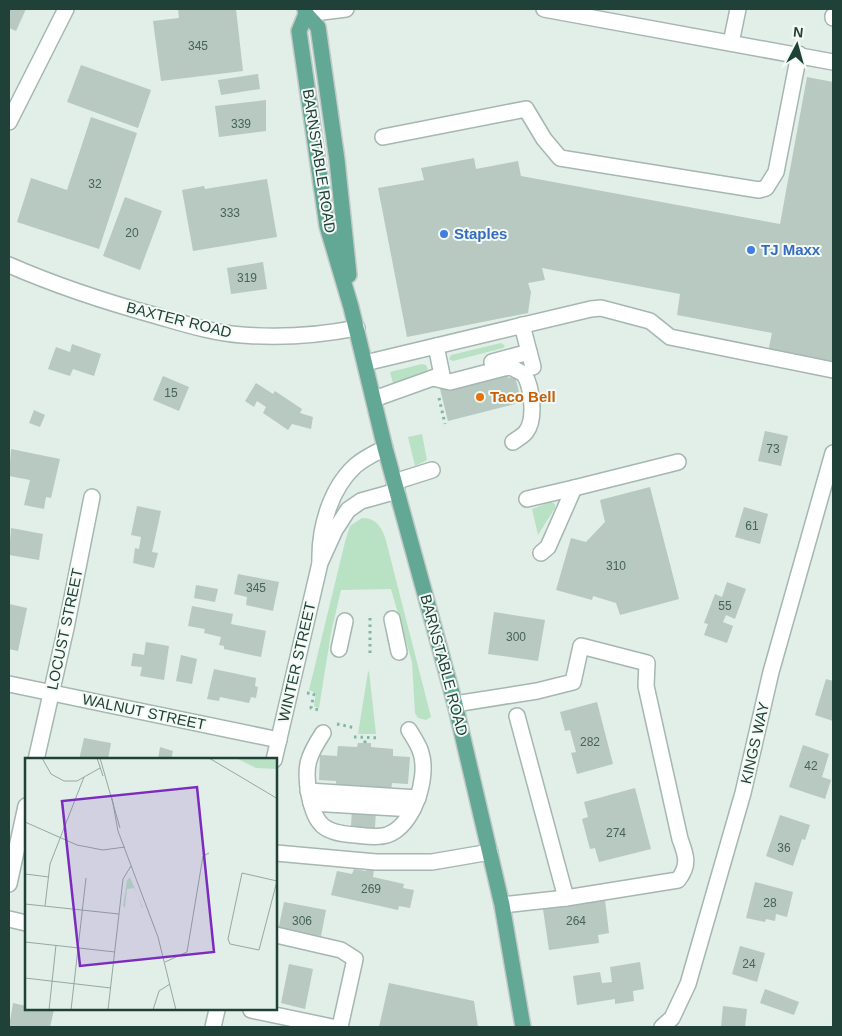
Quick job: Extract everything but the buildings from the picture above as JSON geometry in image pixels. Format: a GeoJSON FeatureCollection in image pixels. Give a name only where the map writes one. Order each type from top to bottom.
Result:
{"type":"FeatureCollection","features":[{"type":"Feature","properties":{"kind":"main road","name":"BARNSTABLE ROAD"},"geometry":{"type":"LineString","coordinates":[[306,11],[299,31],[327,226],[357,328],[385,448],[456,704],[502,905],[523,1027]]}},
{"type":"Feature","properties":{"kind":"street"},"geometry":{"type":"LineString","coordinates":[[9,122],[66,9]]}},
{"type":"Feature","properties":{"kind":"street"},"geometry":{"type":"LineString","coordinates":[[306,11],[346,9]]}},
{"type":"Feature","properties":{"kind":"street"},"geometry":{"type":"LineString","coordinates":[[544,9],[799,54],[833,62]]}},
{"type":"Feature","properties":{"kind":"street"},"geometry":{"type":"LineString","coordinates":[[731,43],[738,9]]}},
{"type":"Feature","properties":{"kind":"street"},"geometry":{"type":"LineString","coordinates":[[383,137],[526,109],[544,139],[560,158],[759,190],[766,188],[776,172],[799,54]]}},
{"type":"Feature","properties":{"kind":"street","name":"BAXTER ROAD"},"geometry":{"type":"LineString","coordinates":[[9,265],[106,302],[219,332],[244,336],[283,335],[334,332],[357,328]]}},
{"type":"Feature","properties":{"kind":"street"},"geometry":{"type":"LineString","coordinates":[[365,363],[591,308],[601,308],[650,322],[670,336],[833,370]]}},
{"type":"Feature","properties":{"kind":"street"},"geometry":{"type":"LineString","coordinates":[[522,325],[533,367]]}},
{"type":"Feature","properties":{"kind":"street"},"geometry":{"type":"LineString","coordinates":[[436,346],[437,380]]}},
{"type":"Feature","properties":{"kind":"street"},"geometry":{"type":"LineString","coordinates":[[374,399],[529,352]]}},
{"type":"Feature","properties":{"kind":"street"},"geometry":{"type":"LineString","coordinates":[[437,380],[450,382],[511,367],[524,374],[531,391],[530,422],[525,433],[513,442]]}},
{"type":"Feature","properties":{"kind":"street","name":"WINTER STREET"},"geometry":{"type":"LineString","coordinates":[[320,564],[319,542],[335,493],[347,474],[356,465],[385,448]]}},
{"type":"Feature","properties":{"kind":"street","name":"KINGS WAY"},"geometry":{"type":"LineString","coordinates":[[662,1027],[672,1018],[688,984],[743,793],[771,672],[833,453]]}},
{"type":"Feature","properties":{"kind":"street"},"geometry":{"type":"LineString","coordinates":[[527,499],[678,462]]}},
{"type":"Feature","properties":{"kind":"street","name":"WINTER STREET"},"geometry":{"type":"LineString","coordinates":[[274,758],[320,564],[339,521],[348,510],[368,498],[432,470]]}},
{"type":"Feature","properties":{"kind":"street"},"geometry":{"type":"LineString","coordinates":[[541,553],[548,547],[574,488]]}},
{"type":"Feature","properties":{"kind":"street","name":"LOCUST STREET"},"geometry":{"type":"LineString","coordinates":[[36,758],[92,497]]}},
{"type":"Feature","properties":{"kind":"street"},"geometry":{"type":"LineString","coordinates":[[392,619],[399,652]]}},
{"type":"Feature","properties":{"kind":"street"},"geometry":{"type":"LineString","coordinates":[[339,649],[345,620]]}},
{"type":"Feature","properties":{"kind":"street"},"geometry":{"type":"LineString","coordinates":[[456,704],[538,691],[573,682],[581,646],[647,663],[646,686],[680,839],[688,858],[685,872],[678,880],[661,884],[502,905]]}},
{"type":"Feature","properties":{"kind":"street","name":"WALNUT STREET"},"geometry":{"type":"LineString","coordinates":[[9,684],[279,740]]}},
{"type":"Feature","properties":{"kind":"street"},"geometry":{"type":"LineString","coordinates":[[517,716],[566,898]]}},
{"type":"Feature","properties":{"kind":"street"},"geometry":{"type":"LineString","coordinates":[[323,733],[309,755],[306,769],[312,812],[320,824],[337,834],[381,837],[398,828],[415,804],[421,782],[422,754],[409,730]]}},
{"type":"Feature","properties":{"kind":"street"},"geometry":{"type":"LineString","coordinates":[[310,797],[415,804]]}},
{"type":"Feature","properties":{"kind":"street"},"geometry":{"type":"LineString","coordinates":[[9,884],[25,811]]}},
{"type":"Feature","properties":{"kind":"street"},"geometry":{"type":"LineString","coordinates":[[278,853],[367,861],[432,862],[490,852]]}},
{"type":"Feature","properties":{"kind":"street"},"geometry":{"type":"LineString","coordinates":[[9,919],[25,924]]}},
{"type":"Feature","properties":{"kind":"street"},"geometry":{"type":"LineString","coordinates":[[278,935],[341,950],[355,959],[340,1027]]}},
{"type":"Feature","properties":{"kind":"street"},"geometry":{"type":"LineString","coordinates":[[213,1027],[217,1011]]}},
{"type":"Feature","properties":{"kind":"street"},"geometry":{"type":"LineString","coordinates":[[257,1011],[332,1027]]}},
{"type":"Feature","properties":{"kind":"path"},"geometry":{"type":"LineString","coordinates":[[437,380],[445,424]]}},
{"type":"Feature","properties":{"kind":"path"},"geometry":{"type":"LineString","coordinates":[[370,618],[370,653]]}},
{"type":"Feature","properties":{"kind":"path"},"geometry":{"type":"LineString","coordinates":[[306,693],[314,694],[311,708],[319,710]]}},
{"type":"Feature","properties":{"kind":"path"},"geometry":{"type":"LineString","coordinates":[[336,724],[356,728]]}},
{"type":"Feature","properties":{"kind":"path"},"geometry":{"type":"LineString","coordinates":[[354,737],[380,738]]}},
{"type":"Feature","properties":{"kind":"path"},"geometry":{"type":"LineString","coordinates":[[365,737],[365,743]]}},
{"type":"Feature","properties":{"kind":"green space"},"geometry":{"type":"Polygon","coordinates":[[[501,343],[505,346],[503,348],[453,361],[449,359],[451,355],[501,343]]]}},
{"type":"Feature","properties":{"kind":"green space"},"geometry":{"type":"Polygon","coordinates":[[[422,364],[426,365],[428,369],[425,374],[393,383],[390,372],[422,364]]]}},
{"type":"Feature","properties":{"kind":"green space"},"geometry":{"type":"Polygon","coordinates":[[[422,434],[427,460],[415,466],[408,437],[422,434]]]}},
{"type":"Feature","properties":{"kind":"green space"},"geometry":{"type":"Polygon","coordinates":[[[551,502],[555,504],[555,508],[538,535],[532,509],[551,502]]]}},
{"type":"Feature","properties":{"kind":"green space"},"geometry":{"type":"Polygon","coordinates":[[[362,518],[370,519],[376,523],[385,537],[431,717],[426,720],[418,718],[415,713],[412,662],[391,589],[341,590],[331,633],[319,708],[314,706],[316,693],[309,690],[345,542],[350,526],[362,518]]]}},
{"type":"Feature","properties":{"kind":"green space"},"geometry":{"type":"Polygon","coordinates":[[[368,672],[376,734],[358,734],[368,672]]]}},
{"type":"Feature","properties":{"kind":"place","name":"Staples"},"geometry":{"type":"Point","coordinates":[444,234]}},
{"type":"Feature","properties":{"kind":"place","name":"TJ Maxx"},"geometry":{"type":"Point","coordinates":[751,250]}},
{"type":"Feature","properties":{"kind":"place","name":"Taco Bell"},"geometry":{"type":"Point","coordinates":[480,397]}}]}
